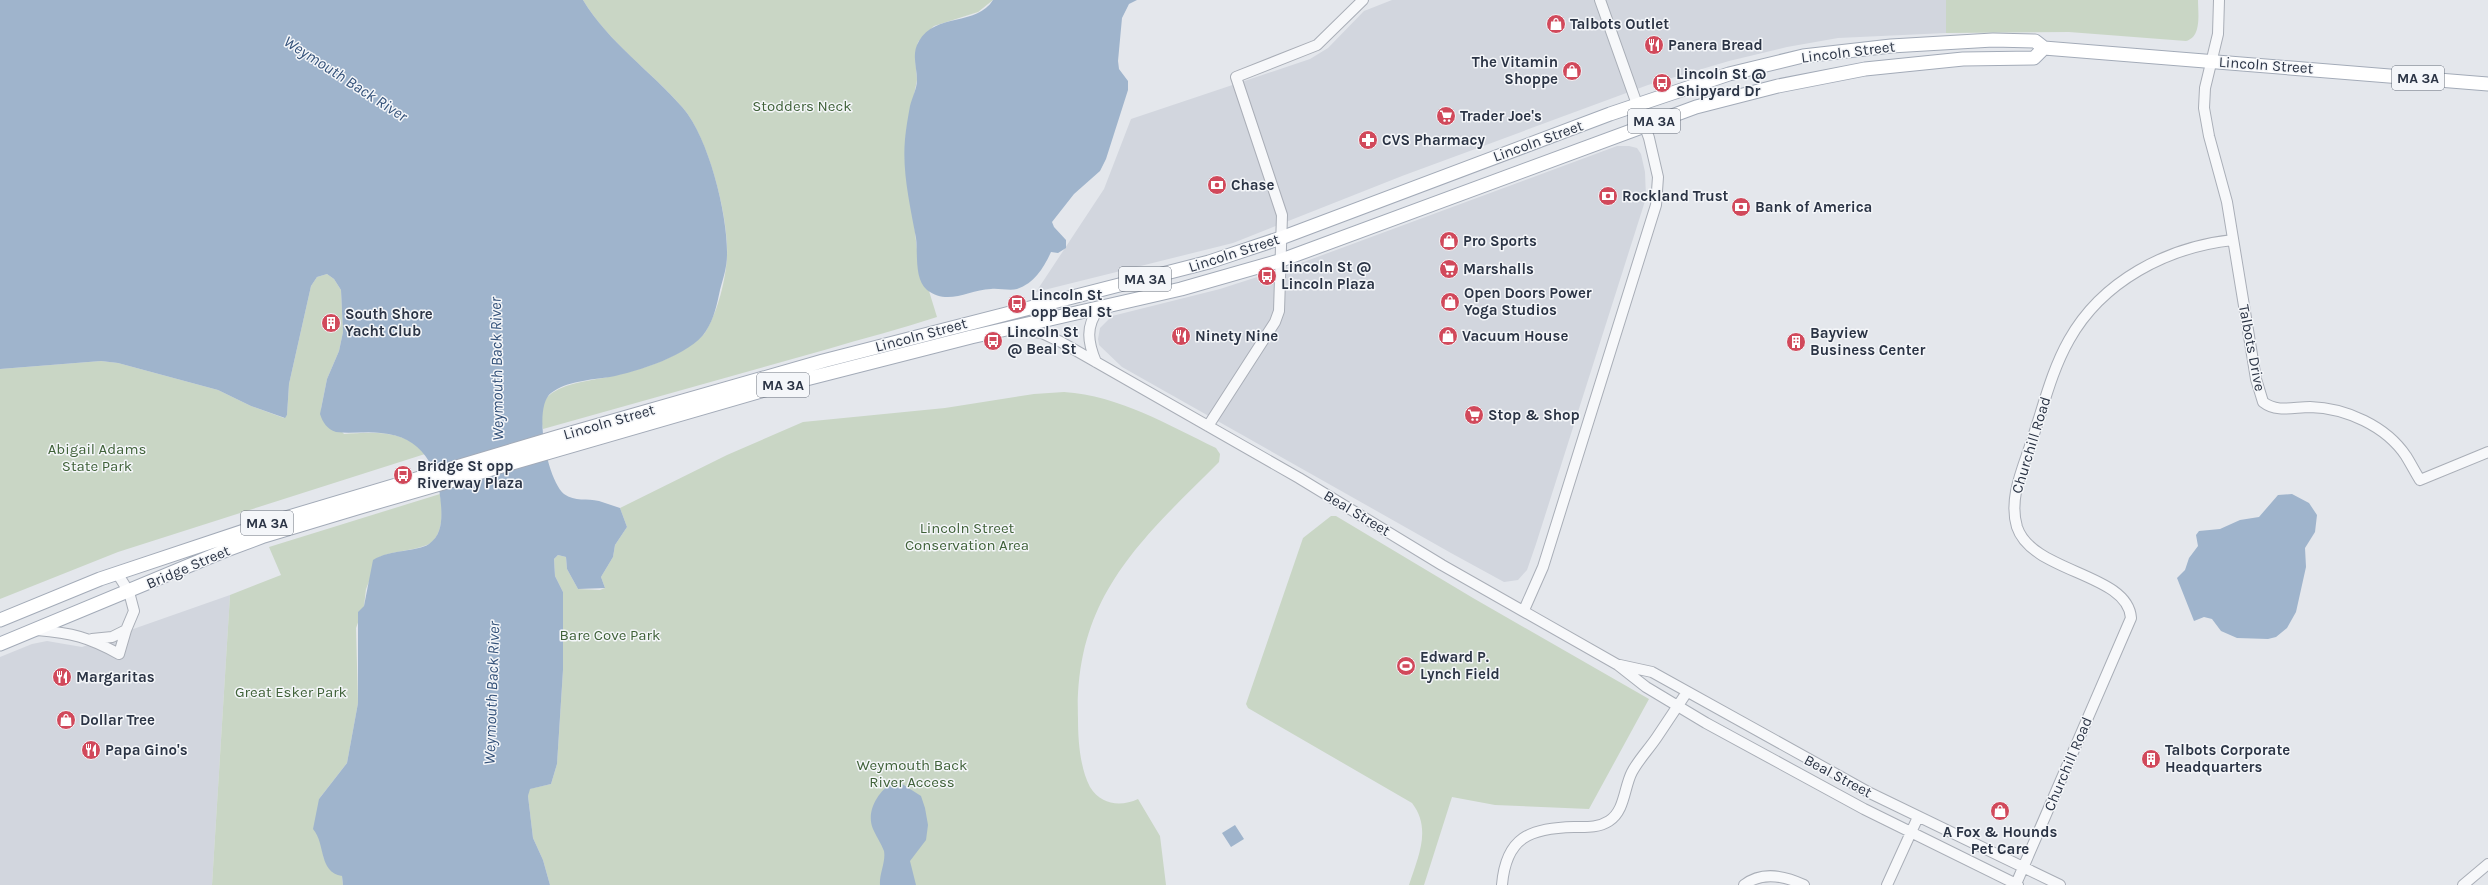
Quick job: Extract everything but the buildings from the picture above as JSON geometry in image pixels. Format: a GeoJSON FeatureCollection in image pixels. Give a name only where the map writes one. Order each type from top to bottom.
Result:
{"type":"FeatureCollection","features":[{"type":"Feature","properties":{"kind":"main road","name":"Lincoln Street"},"geometry":{"type":"LineString","coordinates":[[422,483],[557,443],[823,360],[1206,263],[1281,238],[1637,104],[1758,66],[1836,52],[1891,46],[1993,40],[2035,41],[2044,48],[2488,84]]}},
{"type":"Feature","properties":{"kind":"main road","name":"Lincoln Street"},"geometry":{"type":"LineString","coordinates":[[557,443],[775,387],[1224,278],[1279,261],[1644,124],[1696,107],[1820,77],[1865,69],[1935,62],[2034,58],[2044,48]]}},
{"type":"Feature","properties":{"kind":"main road","name":"Bridge Street"},"geometry":{"type":"LineString","coordinates":[[0,620],[117,573],[262,525],[422,483]]}},
{"type":"Feature","properties":{"kind":"main road","name":"Bridge Street"},"geometry":{"type":"LineString","coordinates":[[0,644],[264,536],[422,483]]}},
{"type":"Feature","properties":{"kind":"street"},"geometry":{"type":"LineString","coordinates":[[1208,426],[1275,322],[1279,311],[1279,261],[1282,215],[1236,77],[1317,45],[1363,0]]}},
{"type":"Feature","properties":{"kind":"street"},"geometry":{"type":"LineString","coordinates":[[1524,610],[1543,567],[1656,205],[1658,177],[1644,124],[1600,0]]}},
{"type":"Feature","properties":{"kind":"street","name":"Talbots Drive"},"geometry":{"type":"LineString","coordinates":[[2219,0],[2218,34],[2205,88],[2204,108],[2209,136],[2227,202],[2256,379],[2263,402],[2276,409],[2317,408],[2358,418],[2380,431],[2397,445],[2420,480],[2488,452]]}},
{"type":"Feature","properties":{"kind":"street","name":"Churchill Road"},"geometry":{"type":"LineString","coordinates":[[2017,885],[2023,867],[2131,618],[2130,610],[2121,596],[2054,561],[2024,539],[2018,529],[2014,515],[2016,490],[2053,377],[2069,340],[2079,325],[2109,292],[2133,273],[2177,252],[2202,244],[2233,240]]}},
{"type":"Feature","properties":{"kind":"street"},"geometry":{"type":"LineString","coordinates":[[1096,362],[1090,346],[1088,333],[1090,323],[1100,309]]}},
{"type":"Feature","properties":{"kind":"street","name":"Beal Street"},"geometry":{"type":"LineString","coordinates":[[1011,329],[1042,333],[1096,362],[1299,478],[1442,564],[1618,665],[1646,687],[1678,706],[1805,778],[2017,885]]}},
{"type":"Feature","properties":{"kind":"street"},"geometry":{"type":"LineString","coordinates":[[37,630],[70,633],[92,639],[119,654],[126,630],[134,611],[129,592],[117,573]]}},
{"type":"Feature","properties":{"kind":"street"},"geometry":{"type":"LineString","coordinates":[[92,639],[112,636],[126,630]]}},
{"type":"Feature","properties":{"kind":"street","name":"Beal Street"},"geometry":{"type":"LineString","coordinates":[[1618,665],[1652,672],[1811,762],[1918,817],[2060,885]]}},
{"type":"Feature","properties":{"kind":"street"},"geometry":{"type":"LineString","coordinates":[[1502,885],[1506,861],[1511,850],[1521,839],[1535,830],[1548,827],[1601,825],[1611,820],[1622,802],[1632,772],[1687,692]]}},
{"type":"Feature","properties":{"kind":"street"},"geometry":{"type":"LineString","coordinates":[[1887,885],[1918,817]]}},
{"type":"Feature","properties":{"kind":"street"},"geometry":{"type":"LineString","coordinates":[[2463,885],[2488,864]]}},
{"type":"Feature","properties":{"kind":"street"},"geometry":{"type":"LineString","coordinates":[[1744,885],[1760,878],[1773,875],[1804,885]]}},
{"type":"Feature","properties":{"kind":"shaded area"},"geometry":{"type":"Polygon","coordinates":[[[1392,0],[1946,0],[1946,33],[1838,38],[1787,47],[1729,61],[1648,85],[1402,176],[1233,243],[1036,292],[1104,189],[1131,119],[1310,59],[1328,48],[1364,11],[1392,0]]]}},
{"type":"Feature","properties":{"kind":"shaded area"},"geometry":{"type":"Polygon","coordinates":[[[1617,146],[1637,148],[1641,154],[1645,172],[1646,198],[1536,544],[1527,570],[1518,580],[1504,582],[1451,553],[1122,367],[1099,345],[1098,339],[1100,328],[1112,316],[1220,289],[1301,263],[1617,146]]]}},
{"type":"Feature","properties":{"kind":"shaded area"},"geometry":{"type":"Polygon","coordinates":[[[230,595],[212,885],[0,885],[0,657],[32,644],[47,641],[82,647],[230,595]]]}},
{"type":"Feature","properties":{"kind":"green space","name":"Stodders Neck"},"geometry":{"type":"Polygon","coordinates":[[[583,0],[993,0],[978,12],[934,26],[918,42],[915,56],[917,80],[905,141],[920,277],[929,291],[937,317],[910,326],[543,429],[541,419],[543,405],[548,396],[552,393],[566,386],[622,374],[652,365],[688,347],[700,338],[710,323],[718,305],[723,285],[727,256],[727,240],[721,200],[708,157],[701,138],[692,121],[683,108],[670,94],[605,30],[583,0]]]}},
{"type":"Feature","properties":{"kind":"green space"},"geometry":{"type":"Polygon","coordinates":[[[1946,0],[2198,0],[2198,24],[2195,35],[2186,41],[2069,32],[1946,33],[1946,0]]]}},
{"type":"Feature","properties":{"kind":"green space","name":"Abigail Adams State Park"},"geometry":{"type":"Polygon","coordinates":[[[327,274],[334,279],[341,290],[343,332],[339,351],[327,379],[321,409],[344,434],[377,433],[398,436],[417,446],[425,454],[118,552],[0,599],[0,369],[101,361],[118,363],[218,390],[251,406],[284,418],[287,415],[289,384],[311,286],[317,277],[327,274]]]}},
{"type":"Feature","properties":{"kind":"green space"},"geometry":{"type":"Polygon","coordinates":[[[1064,392],[1104,399],[1142,412],[1216,448],[1220,454],[1219,462],[1163,518],[1117,574],[1100,605],[1087,638],[1080,676],[1078,736],[1082,763],[1090,787],[1100,798],[1112,803],[1132,802],[1138,799],[1160,836],[1166,885],[550,885],[543,860],[533,838],[528,796],[529,789],[551,784],[557,764],[563,670],[563,592],[555,576],[554,559],[558,555],[566,557],[567,569],[578,589],[600,590],[605,588],[601,577],[613,557],[615,545],[627,527],[620,508],[727,455],[803,422],[945,408],[1034,394],[1064,392]]]}},
{"type":"Feature","properties":{"kind":"green space","name":"Great Esker Park"},"geometry":{"type":"Polygon","coordinates":[[[440,494],[442,507],[441,522],[437,536],[433,541],[420,547],[386,554],[374,560],[372,574],[366,589],[364,606],[356,628],[358,703],[347,763],[319,799],[320,837],[324,859],[342,876],[343,885],[212,885],[230,595],[281,575],[269,547],[440,494]]]}},
{"type":"Feature","properties":{"kind":"green space","name":"Edward P. Lynch Field"},"geometry":{"type":"Polygon","coordinates":[[[1331,516],[1336,516],[1473,598],[1649,699],[1589,809],[1495,805],[1452,797],[1424,885],[1409,885],[1419,854],[1422,833],[1418,813],[1412,803],[1248,708],[1246,704],[1303,538],[1331,516]]]}},
{"type":"Feature","properties":{"kind":"water","name":"Weymouth Back River"},"geometry":{"type":"Polygon","coordinates":[[[0,0],[583,0],[605,30],[671,94],[692,121],[709,157],[720,199],[726,239],[726,268],[715,311],[709,326],[699,340],[676,355],[648,367],[621,375],[571,383],[551,393],[545,401],[543,413],[544,444],[558,487],[564,494],[572,498],[595,500],[620,508],[627,527],[615,545],[613,557],[601,577],[605,588],[578,589],[567,569],[566,557],[558,555],[554,559],[555,576],[563,592],[563,670],[557,764],[551,784],[530,789],[528,796],[533,838],[543,860],[550,885],[343,885],[342,876],[329,869],[323,857],[320,842],[313,829],[319,799],[347,763],[358,703],[358,612],[364,606],[373,560],[380,556],[424,547],[429,544],[439,531],[441,516],[440,491],[437,479],[426,456],[417,447],[407,440],[395,435],[375,432],[336,432],[328,427],[322,420],[320,414],[327,379],[339,351],[343,332],[341,290],[334,279],[327,274],[317,277],[311,286],[289,384],[287,415],[285,418],[251,406],[218,390],[118,363],[101,361],[0,369],[0,0]]]}},
{"type":"Feature","properties":{"kind":"water"},"geometry":{"type":"Polygon","coordinates":[[[993,0],[1137,0],[1129,4],[1122,18],[1118,61],[1119,69],[1128,81],[1128,90],[1106,159],[1100,171],[1074,194],[1052,222],[1054,227],[1066,240],[1066,248],[1058,253],[1051,252],[1042,269],[1034,279],[1017,289],[991,289],[958,296],[943,297],[935,295],[927,290],[918,273],[916,238],[906,176],[904,151],[905,135],[910,106],[917,83],[915,51],[919,41],[926,32],[935,26],[977,13],[986,8],[993,0]]]}},
{"type":"Feature","properties":{"kind":"water"},"geometry":{"type":"Polygon","coordinates":[[[2292,494],[2309,503],[2317,515],[2315,532],[2305,548],[2306,567],[2296,612],[2287,628],[2276,637],[2268,639],[2237,638],[2221,631],[2212,619],[2204,617],[2194,621],[2177,578],[2185,570],[2189,558],[2198,546],[2196,535],[2199,531],[2220,529],[2240,520],[2259,517],[2278,495],[2292,494]]]}},
{"type":"Feature","properties":{"kind":"water"},"geometry":{"type":"Polygon","coordinates":[[[896,780],[921,796],[925,808],[928,825],[926,840],[910,861],[916,885],[880,885],[884,851],[873,829],[871,815],[880,794],[896,780]]]}},
{"type":"Feature","properties":{"kind":"water"},"geometry":{"type":"Polygon","coordinates":[[[1235,825],[1244,839],[1231,847],[1222,833],[1235,825]]]}},
{"type":"Feature","properties":{"kind":"place","name":"Talbots Outlet"},"geometry":{"type":"Point","coordinates":[1556,24]}},
{"type":"Feature","properties":{"kind":"place","name":"Panera Bread"},"geometry":{"type":"Point","coordinates":[1654,45]}},
{"type":"Feature","properties":{"kind":"place","name":"The Vitamin Shoppe"},"geometry":{"type":"Point","coordinates":[1572,71]}},
{"type":"Feature","properties":{"kind":"place","name":"Lincoln St @ Shipyard Dr"},"geometry":{"type":"Point","coordinates":[1662,83]}},
{"type":"Feature","properties":{"kind":"place","name":"Trader Joe's"},"geometry":{"type":"Point","coordinates":[1446,116]}},
{"type":"Feature","properties":{"kind":"place","name":"CVS Pharmacy"},"geometry":{"type":"Point","coordinates":[1368,140]}},
{"type":"Feature","properties":{"kind":"place","name":"Chase"},"geometry":{"type":"Point","coordinates":[1217,185]}},
{"type":"Feature","properties":{"kind":"place","name":"Rockland Trust"},"geometry":{"type":"Point","coordinates":[1608,196]}},
{"type":"Feature","properties":{"kind":"place","name":"Bank of America"},"geometry":{"type":"Point","coordinates":[1741,207]}},
{"type":"Feature","properties":{"kind":"place","name":"Pro Sports"},"geometry":{"type":"Point","coordinates":[1449,241]}},
{"type":"Feature","properties":{"kind":"place","name":"Marshalls"},"geometry":{"type":"Point","coordinates":[1449,269]}},
{"type":"Feature","properties":{"kind":"place","name":"Lincoln St @ Lincoln Plaza"},"geometry":{"type":"Point","coordinates":[1267,276]}},
{"type":"Feature","properties":{"kind":"place","name":"Open Doors Power Yoga Studios"},"geometry":{"type":"Point","coordinates":[1450,302]}},
{"type":"Feature","properties":{"kind":"place","name":"Lincoln St opp Beal St"},"geometry":{"type":"Point","coordinates":[1017,304]}},
{"type":"Feature","properties":{"kind":"place","name":"South Shore Yacht Club"},"geometry":{"type":"Point","coordinates":[331,323]}},
{"type":"Feature","properties":{"kind":"place","name":"Ninety Nine"},"geometry":{"type":"Point","coordinates":[1181,336]}},
{"type":"Feature","properties":{"kind":"place","name":"Vacuum House"},"geometry":{"type":"Point","coordinates":[1448,336]}},
{"type":"Feature","properties":{"kind":"place","name":"Lincoln St @ Beal St"},"geometry":{"type":"Point","coordinates":[993,341]}},
{"type":"Feature","properties":{"kind":"place","name":"Bayview Business Center"},"geometry":{"type":"Point","coordinates":[1796,342]}},
{"type":"Feature","properties":{"kind":"place","name":"Stop & Shop"},"geometry":{"type":"Point","coordinates":[1474,415]}},
{"type":"Feature","properties":{"kind":"place","name":"Bridge St opp Riverway Plaza"},"geometry":{"type":"Point","coordinates":[403,475]}},
{"type":"Feature","properties":{"kind":"place","name":"Edward P. Lynch Field"},"geometry":{"type":"Point","coordinates":[1406,666]}},
{"type":"Feature","properties":{"kind":"place","name":"Margaritas"},"geometry":{"type":"Point","coordinates":[62,677]}},
{"type":"Feature","properties":{"kind":"place","name":"Dollar Tree"},"geometry":{"type":"Point","coordinates":[66,720]}},
{"type":"Feature","properties":{"kind":"place","name":"Papa Gino's"},"geometry":{"type":"Point","coordinates":[91,750]}},
{"type":"Feature","properties":{"kind":"place","name":"Talbots Corporate Headquarters"},"geometry":{"type":"Point","coordinates":[2151,759]}},
{"type":"Feature","properties":{"kind":"place","name":"A Fox & Hounds Pet Care"},"geometry":{"type":"Point","coordinates":[2000,811]}},
{"type":"Feature","properties":{"kind":"park label","name":"Lincoln Street Conservation Area"},"geometry":{"type":"Point","coordinates":[967,536]}},
{"type":"Feature","properties":{"kind":"park label","name":"Bare Cove Park"},"geometry":{"type":"Point","coordinates":[610,635]}},
{"type":"Feature","properties":{"kind":"park label","name":"Weymouth Back River Access"},"geometry":{"type":"Point","coordinates":[912,774]}}]}
